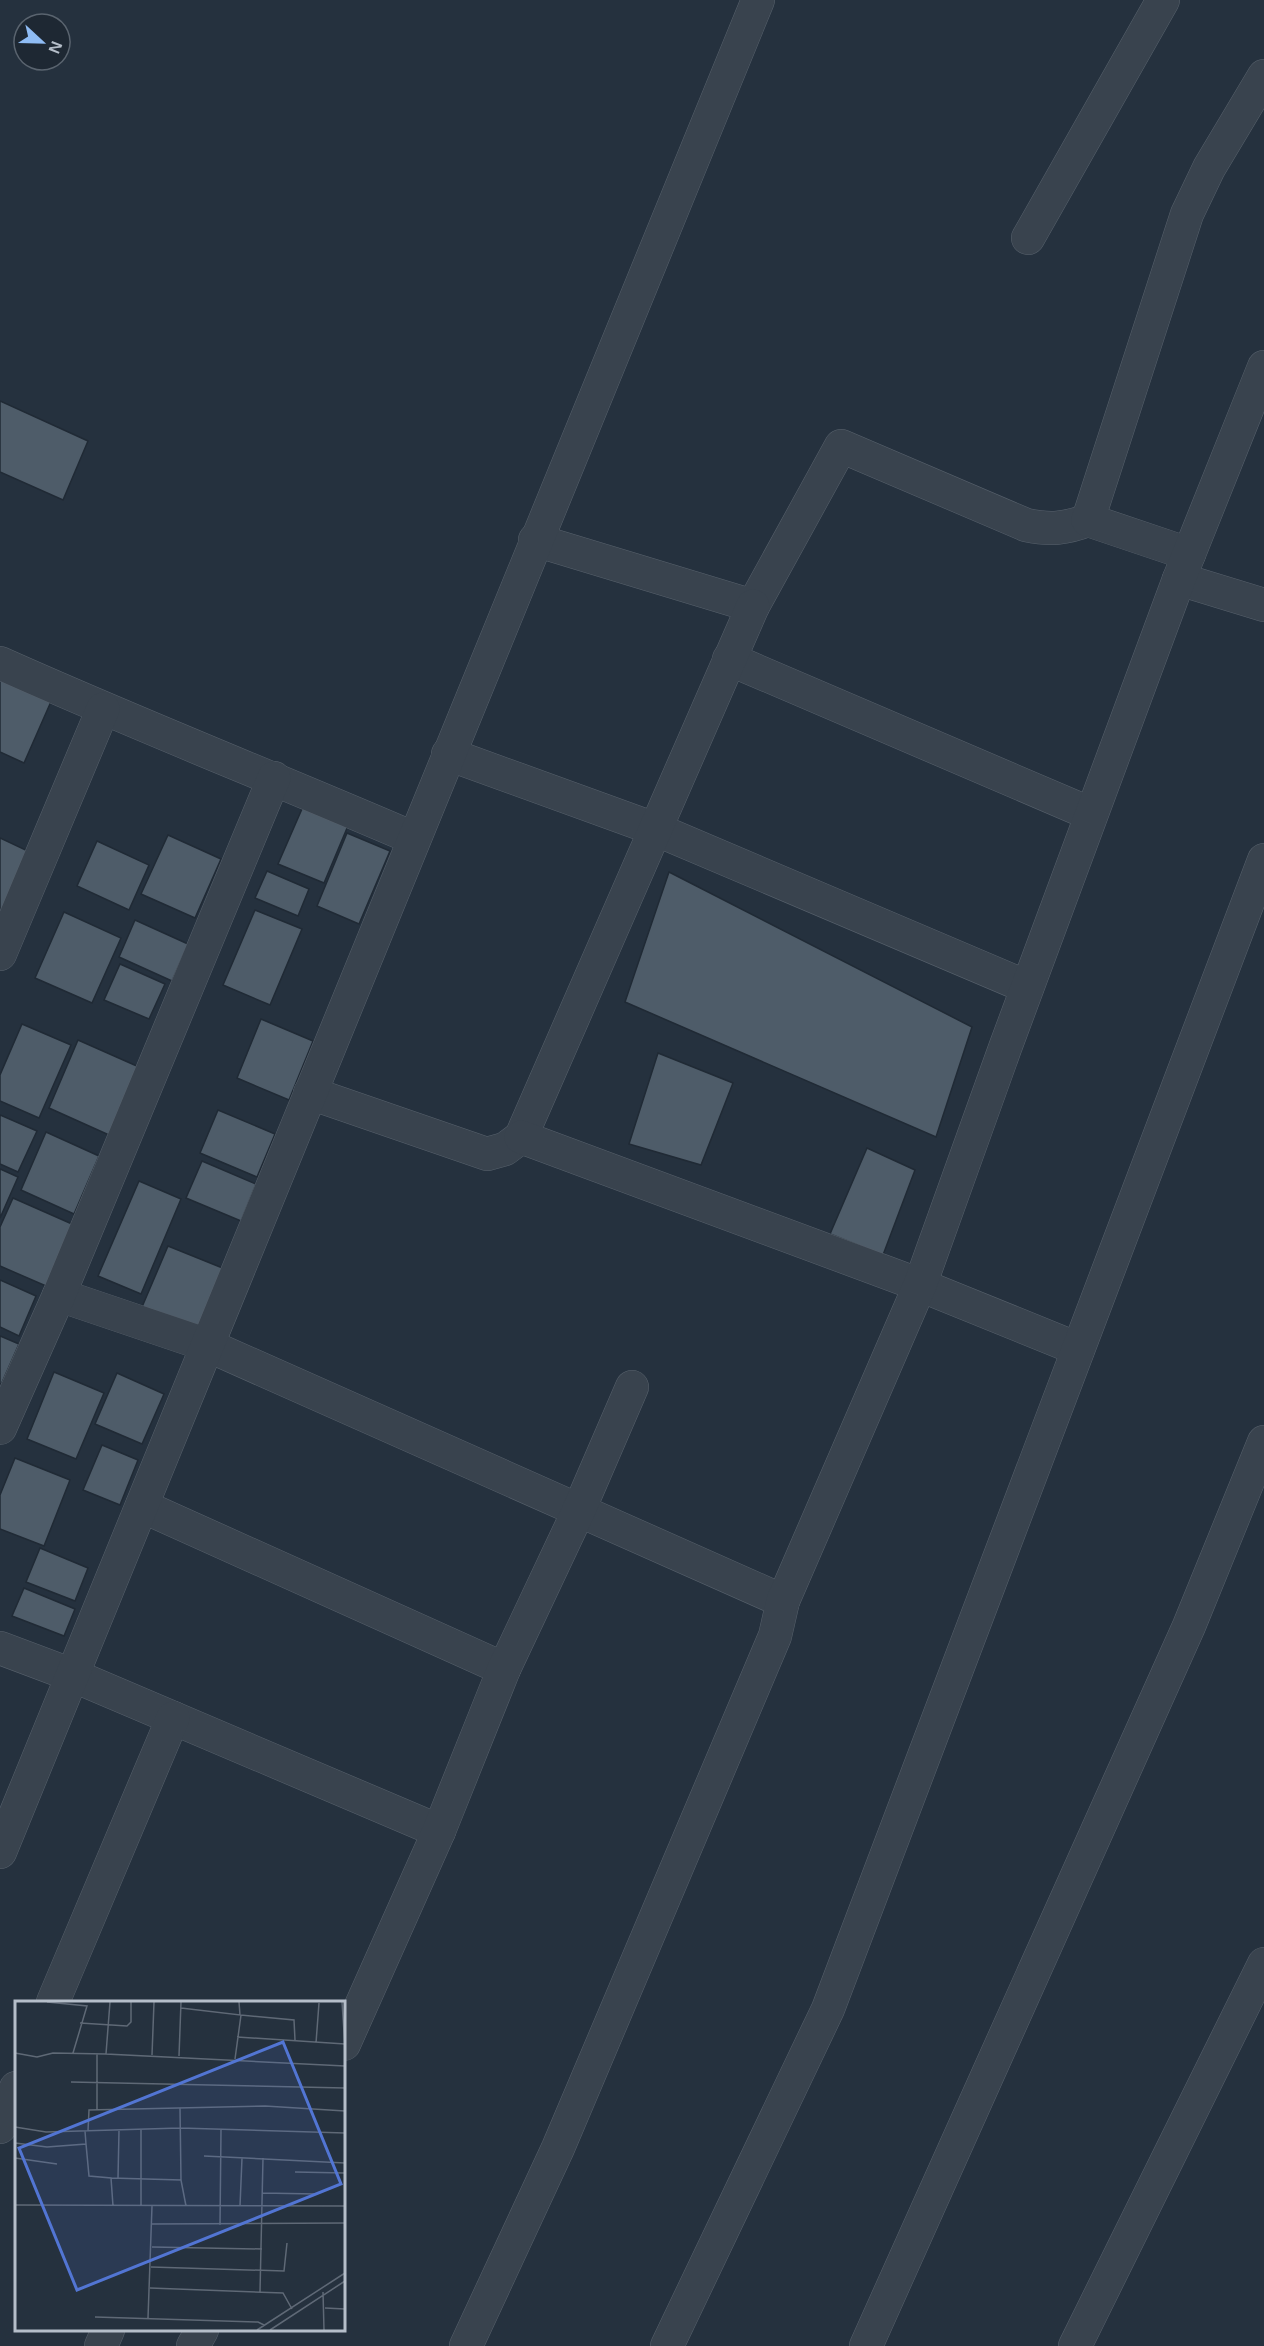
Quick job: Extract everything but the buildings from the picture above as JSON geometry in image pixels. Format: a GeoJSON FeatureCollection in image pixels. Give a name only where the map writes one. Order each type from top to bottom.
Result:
{"type":"FeatureCollection","features":[{"type":"Feature","properties":{"kind":"street"},"geometry":{"type":"LineString","coordinates":[[0,1852],[413,838],[758,0]]}},
{"type":"Feature","properties":{"kind":"street"},"geometry":{"type":"LineString","coordinates":[[1028,238],[1163,0]]}},
{"type":"Feature","properties":{"kind":"street"},"geometry":{"type":"LineString","coordinates":[[1088,520],[1187,214],[1209,168],[1264,76]]}},
{"type":"Feature","properties":{"kind":"street"},"geometry":{"type":"LineString","coordinates":[[466,2346],[572,2116],[775,1636],[783,1602],[920,1285],[1091,814],[1184,567],[1264,367]]}},
{"type":"Feature","properties":{"kind":"street"},"geometry":{"type":"LineString","coordinates":[[310,1093],[487,1154],[504,1149],[521,1137],[753,606],[841,446],[1026,525],[1047,530],[1068,528],[1088,520],[1264,605]]}},
{"type":"Feature","properties":{"kind":"street"},"geometry":{"type":"LineString","coordinates":[[535,540],[753,606]]}},
{"type":"Feature","properties":{"kind":"street"},"geometry":{"type":"LineString","coordinates":[[729,659],[1091,814]]}},
{"type":"Feature","properties":{"kind":"street"},"geometry":{"type":"LineString","coordinates":[[0,663],[103,709],[274,778],[413,838]]}},
{"type":"Feature","properties":{"kind":"street"},"geometry":{"type":"LineString","coordinates":[[0,954],[103,709]]}},
{"type":"Feature","properties":{"kind":"street"},"geometry":{"type":"LineString","coordinates":[[448,754],[655,829],[1027,987]]}},
{"type":"Feature","properties":{"kind":"street"},"geometry":{"type":"LineString","coordinates":[[0,1428],[59,1295],[274,778]]}},
{"type":"Feature","properties":{"kind":"street"},"geometry":{"type":"LineString","coordinates":[[667,2346],[828,2009],[1264,860]]}},
{"type":"Feature","properties":{"kind":"street"},"geometry":{"type":"LineString","coordinates":[[521,1137],[920,1285],[1078,1349]]}},
{"type":"Feature","properties":{"kind":"street"},"geometry":{"type":"LineString","coordinates":[[59,1295],[207,1345],[783,1602]]}},
{"type":"Feature","properties":{"kind":"street"},"geometry":{"type":"LineString","coordinates":[[345,2042],[439,1831],[504,1669],[578,1512],[632,1387]]}},
{"type":"Feature","properties":{"kind":"street"},"geometry":{"type":"LineString","coordinates":[[866,2346],[1189,1626],[1264,1442]]}},
{"type":"Feature","properties":{"kind":"street"},"geometry":{"type":"LineString","coordinates":[[142,1506],[504,1669]]}},
{"type":"Feature","properties":{"kind":"street"},"geometry":{"type":"LineString","coordinates":[[0,1648],[72,1675],[439,1831]]}},
{"type":"Feature","properties":{"kind":"street"},"geometry":{"type":"LineString","coordinates":[[53,2001],[173,1718]]}},
{"type":"Feature","properties":{"kind":"street"},"geometry":{"type":"LineString","coordinates":[[1075,2346],[1264,1964]]}},
{"type":"Feature","properties":{"kind":"street"},"geometry":{"type":"LineString","coordinates":[[0,2127],[15,2090]]}},
{"type":"Feature","properties":{"kind":"street"},"geometry":{"type":"LineString","coordinates":[[101,2346],[108,2331]]}},
{"type":"Feature","properties":{"kind":"street"},"geometry":{"type":"LineString","coordinates":[[193,2346],[201,2331]]}}]}
